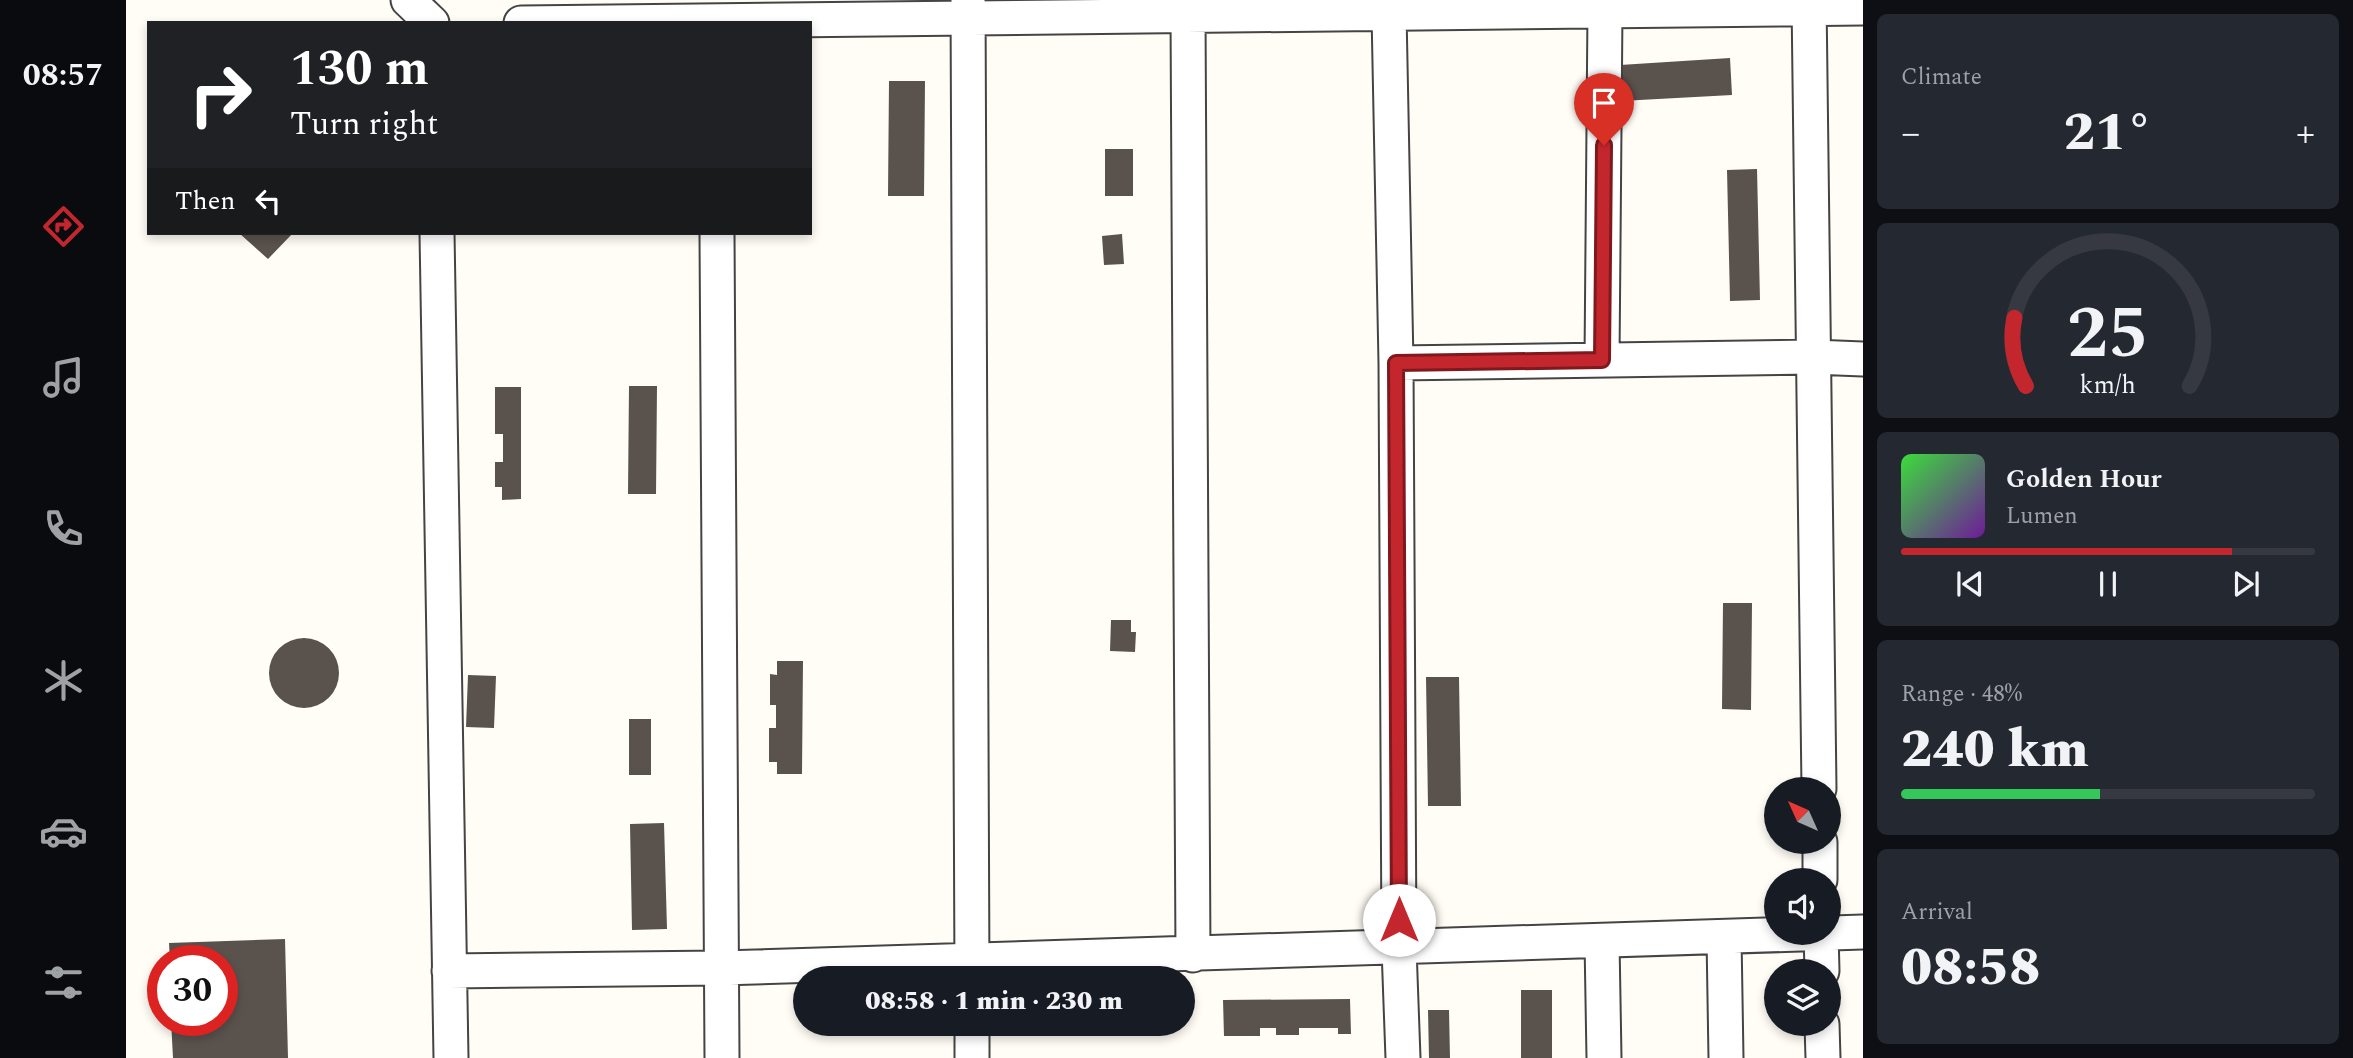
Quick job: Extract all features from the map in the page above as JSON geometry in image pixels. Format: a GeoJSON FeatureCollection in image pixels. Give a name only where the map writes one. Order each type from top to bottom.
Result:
{"type":"FeatureCollection","features":[{"type":"Feature","properties":{"kind":"street"},"geometry":{"type":"LineString","coordinates":[[408,0],[430,21]]}},
{"type":"Feature","properties":{"kind":"street"},"geometry":{"type":"LineString","coordinates":[[1809,4],[1819,777]]}},
{"type":"Feature","properties":{"kind":"street"},"geometry":{"type":"LineString","coordinates":[[564,21],[714,14],[968,8],[1188,15],[1605,10],[1809,4],[1863,8]]}},
{"type":"Feature","properties":{"kind":"street"},"geometry":{"type":"LineString","coordinates":[[968,8],[972,966]]}},
{"type":"Feature","properties":{"kind":"street"},"geometry":{"type":"LineString","coordinates":[[1602,360],[1605,10]]}},
{"type":"Feature","properties":{"kind":"street"},"geometry":{"type":"LineString","coordinates":[[1389,13],[1396,363],[1399,948],[1403,1058]]}},
{"type":"Feature","properties":{"kind":"street"},"geometry":{"type":"LineString","coordinates":[[1188,15],[1193,955]]}},
{"type":"Feature","properties":{"kind":"street"},"geometry":{"type":"LineString","coordinates":[[437,235],[451,1058]]}},
{"type":"Feature","properties":{"kind":"street"},"geometry":{"type":"LineString","coordinates":[[716,235],[722,1058]]}},
{"type":"Feature","properties":{"kind":"street"},"geometry":{"type":"LineString","coordinates":[[1396,363],[1814,357],[1863,359]]}},
{"type":"Feature","properties":{"kind":"street"},"geometry":{"type":"LineString","coordinates":[[1841,933],[1863,932]]}},
{"type":"Feature","properties":{"kind":"street"},"geometry":{"type":"LineString","coordinates":[[1031,966],[1193,955],[1764,935]]}},
{"type":"Feature","properties":{"kind":"street"},"geometry":{"type":"LineString","coordinates":[[1724,937],[1726,1058]]}},
{"type":"Feature","properties":{"kind":"street"},"geometry":{"type":"LineString","coordinates":[[1602,941],[1604,1058]]}},
{"type":"Feature","properties":{"kind":"street"},"geometry":{"type":"LineString","coordinates":[[449,971],[793,969]]}},
{"type":"Feature","properties":{"kind":"street"},"geometry":{"type":"LineString","coordinates":[[972,1036],[972,1058]]}},
{"type":"Feature","properties":{"kind":"street"},"geometry":{"type":"LineString","coordinates":[[1822,1036],[1823,1058]]}},
{"type":"Feature","properties":{"kind":"building"},"geometry":{"type":"Polygon","coordinates":[[[1730,58],[1732,95],[1621,101],[1620,65],[1730,58]]]}},
{"type":"Feature","properties":{"kind":"building"},"geometry":{"type":"Polygon","coordinates":[[[889,81],[925,81],[924,196],[888,196],[889,81]]]}},
{"type":"Feature","properties":{"kind":"building"},"geometry":{"type":"Polygon","coordinates":[[[1105,149],[1133,149],[1133,196],[1105,196],[1105,149]]]}},
{"type":"Feature","properties":{"kind":"building"},"geometry":{"type":"Polygon","coordinates":[[[1757,169],[1760,300],[1730,301],[1727,170],[1757,169]]]}},
{"type":"Feature","properties":{"kind":"building"},"geometry":{"type":"Polygon","coordinates":[[[1122,234],[1124,264],[1104,265],[1102,236],[1122,234]]]}},
{"type":"Feature","properties":{"kind":"building"},"geometry":{"type":"Polygon","coordinates":[[[241,235],[291,235],[268,259],[241,235]]]}},
{"type":"Feature","properties":{"kind":"building"},"geometry":{"type":"Polygon","coordinates":[[[629,386],[657,386],[656,494],[628,494],[629,386]]]}},
{"type":"Feature","properties":{"kind":"building"},"geometry":{"type":"Polygon","coordinates":[[[495,387],[521,387],[521,499],[502,500],[502,487],[495,487],[495,462],[503,462],[503,434],[495,434],[495,387]]]}},
{"type":"Feature","properties":{"kind":"building"},"geometry":{"type":"Polygon","coordinates":[[[1723,603],[1752,603],[1751,710],[1722,709],[1723,603]]]}},
{"type":"Feature","properties":{"kind":"building"},"geometry":{"type":"Polygon","coordinates":[[[1111,620],[1131,620],[1131,632],[1136,632],[1135,652],[1110,651],[1111,620]]]}},
{"type":"Feature","properties":{"kind":"building"},"geometry":{"type":"Polygon","coordinates":[[[304,638],[329,648],[339,673],[329,698],[304,708],[279,698],[269,673],[279,648],[304,638]]]}},
{"type":"Feature","properties":{"kind":"building"},"geometry":{"type":"Polygon","coordinates":[[[777,661],[803,661],[802,774],[777,774],[777,762],[769,762],[769,728],[776,728],[776,705],[770,705],[770,674],[777,675],[777,661]]]}},
{"type":"Feature","properties":{"kind":"building"},"geometry":{"type":"Polygon","coordinates":[[[468,675],[496,676],[494,728],[466,727],[468,675]]]}},
{"type":"Feature","properties":{"kind":"building"},"geometry":{"type":"Polygon","coordinates":[[[1426,677],[1459,677],[1461,806],[1428,806],[1426,677]]]}},
{"type":"Feature","properties":{"kind":"building"},"geometry":{"type":"Polygon","coordinates":[[[629,719],[651,719],[651,775],[629,775],[629,719]]]}},
{"type":"Feature","properties":{"kind":"building"},"geometry":{"type":"Polygon","coordinates":[[[664,823],[667,929],[632,930],[630,824],[664,823]]]}},
{"type":"Feature","properties":{"kind":"building"},"geometry":{"type":"Polygon","coordinates":[[[285,939],[288,1058],[173,1058],[172,1036],[238,1036],[238,945],[169,943],[285,939]]]}},
{"type":"Feature","properties":{"kind":"building"},"geometry":{"type":"Polygon","coordinates":[[[1521,990],[1552,990],[1552,1058],[1521,1058],[1521,990]]]}},
{"type":"Feature","properties":{"kind":"building"},"geometry":{"type":"Polygon","coordinates":[[[1350,999],[1351,1034],[1338,1034],[1338,1028],[1299,1028],[1299,1035],[1276,1035],[1276,1028],[1260,1028],[1260,1036],[1224,1036],[1223,1000],[1350,999]]]}},
{"type":"Feature","properties":{"kind":"building"},"geometry":{"type":"Polygon","coordinates":[[[1428,1010],[1449,1010],[1450,1058],[1429,1058],[1428,1010]]]}},
{"type":"Feature","properties":{"kind":"route"},"geometry":{"type":"LineString","coordinates":[[1399,920],[1396,363],[1602,360],[1604,145]]}}]}
